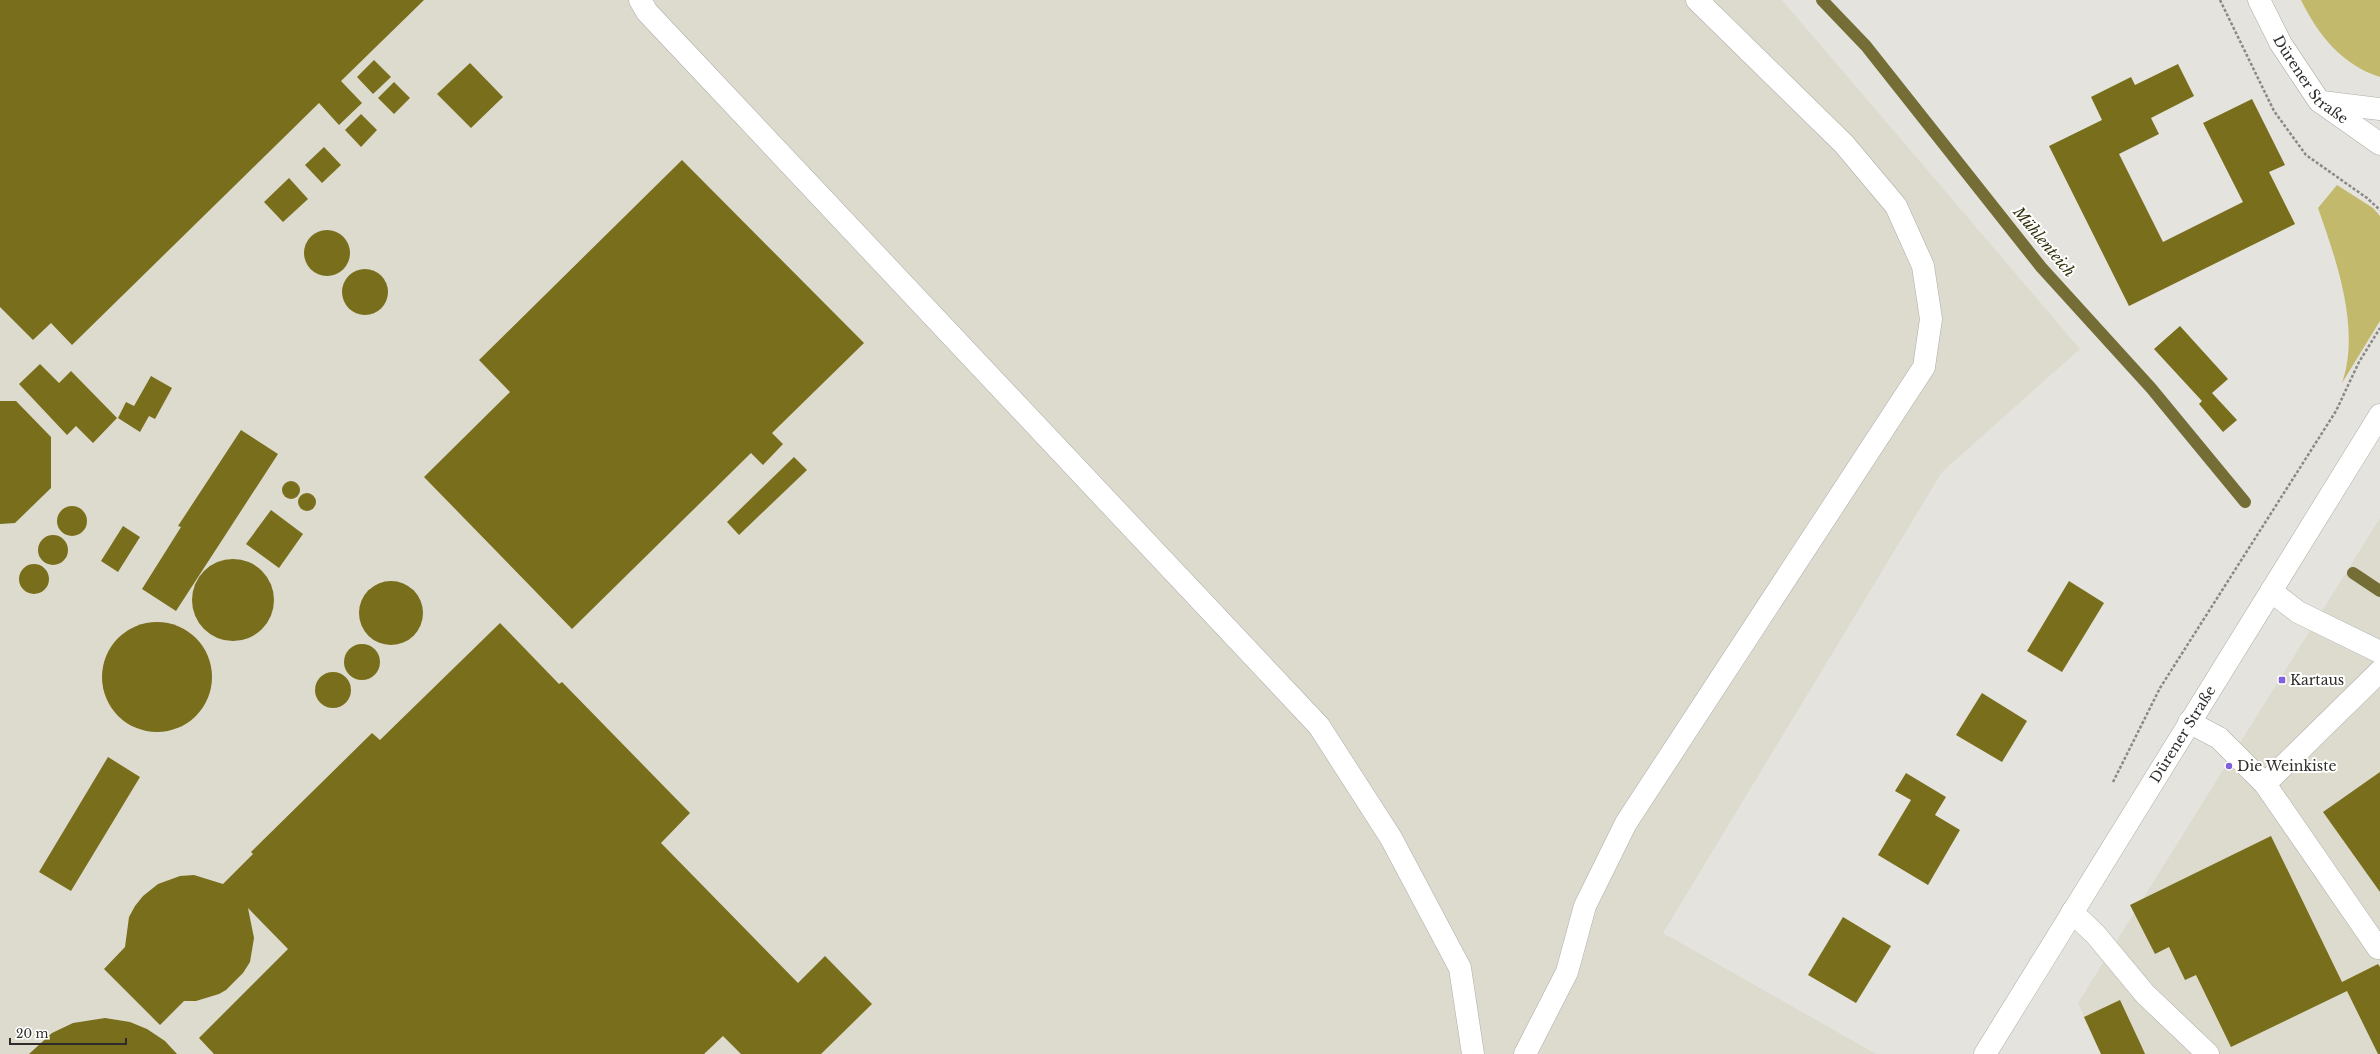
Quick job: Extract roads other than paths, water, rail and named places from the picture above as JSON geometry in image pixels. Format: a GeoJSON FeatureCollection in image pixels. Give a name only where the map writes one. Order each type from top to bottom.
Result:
{"type":"FeatureCollection","features":[{"type":"Feature","properties":{"kind":"main road"},"geometry":{"type":"LineString","coordinates":[[640,0],[647,12],[1319,726],[1391,838],[1460,968],[1473,1054]]}},
{"type":"Feature","properties":{"kind":"main road"},"geometry":{"type":"LineString","coordinates":[[1525,1054],[1567,972],[1585,906],[1626,823],[1924,367],[1931,319],[1923,266],[1896,206],[1844,144],[1697,0]]}},
{"type":"Feature","properties":{"kind":"main road","name":"Dürener Straße"},"geometry":{"type":"LineString","coordinates":[[2259,0],[2281,44],[2319,101],[2380,144]]}},
{"type":"Feature","properties":{"kind":"main road"},"geometry":{"type":"LineString","coordinates":[[2319,101],[2380,109]]}},
{"type":"Feature","properties":{"kind":"main road","name":"Dürener Straße"},"geometry":{"type":"LineString","coordinates":[[1985,1054],[2380,415]]}},
{"type":"Feature","properties":{"kind":"main road"},"geometry":{"type":"LineString","coordinates":[[2271,591],[2298,612],[2380,652]]}},
{"type":"Feature","properties":{"kind":"main road"},"geometry":{"type":"LineString","coordinates":[[2265,784],[2380,671]]}},
{"type":"Feature","properties":{"kind":"main road"},"geometry":{"type":"LineString","coordinates":[[2189,722],[2219,738],[2265,784],[2378,948]]}},
{"type":"Feature","properties":{"kind":"main road"},"geometry":{"type":"LineString","coordinates":[[2072,912],[2096,935],[2145,994],[2208,1054]]}},
{"type":"Feature","properties":{"kind":"waterway","name":"Mühlenteich"},"geometry":{"type":"LineString","coordinates":[[1822,0],[1866,46],[2041,267],[2151,388],[2245,502]]}},
{"type":"Feature","properties":{"kind":"waterway","name":"Mühlenteich"},"geometry":{"type":"LineString","coordinates":[[2353,573],[2380,591]]}},
{"type":"Feature","properties":{"kind":"place","name":"Kartaus"},"geometry":{"type":"Point","coordinates":[2282,680]}},
{"type":"Feature","properties":{"kind":"place","name":"Die Weinkiste"},"geometry":{"type":"Point","coordinates":[2229,766]}}]}
